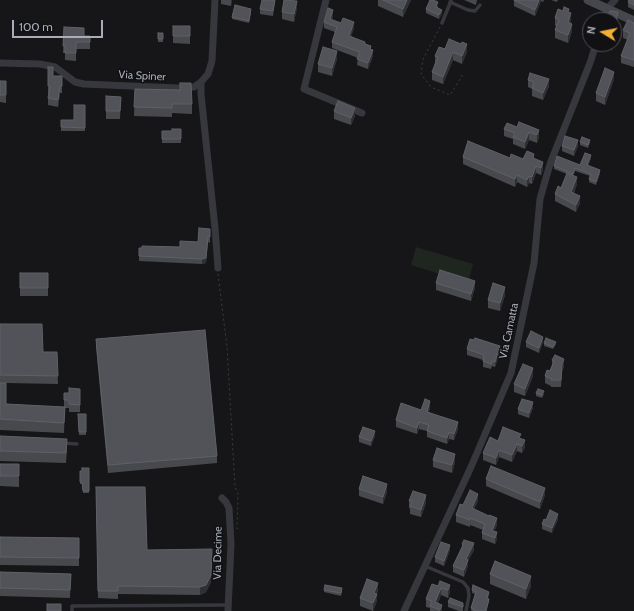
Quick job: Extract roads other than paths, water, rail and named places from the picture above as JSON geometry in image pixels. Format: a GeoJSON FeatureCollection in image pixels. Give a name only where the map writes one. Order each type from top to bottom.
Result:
{"type":"FeatureCollection","features":[{"type":"Feature","properties":{"kind":"main road"},"geometry":{"type":"LineString","coordinates":[[588,0],[634,21]]}},
{"type":"Feature","properties":{"kind":"street"},"geometry":{"type":"LineString","coordinates":[[215,0],[212,61],[208,74],[201,82],[201,94],[218,268]]}},
{"type":"Feature","properties":{"kind":"street"},"geometry":{"type":"LineString","coordinates":[[326,0],[304,89],[362,113]]}},
{"type":"Feature","properties":{"kind":"street"},"geometry":{"type":"LineString","coordinates":[[606,12],[607,9],[616,0]]}},
{"type":"Feature","properties":{"kind":"street","name":"Via Camatta"},"geometry":{"type":"LineString","coordinates":[[404,611],[471,467],[511,373],[534,263],[540,199],[550,164],[593,52]]}},
{"type":"Feature","properties":{"kind":"street","name":"Via Spiner"},"geometry":{"type":"LineString","coordinates":[[0,63],[40,64],[55,67],[75,82],[84,84],[177,88],[194,87],[201,82]]}},
{"type":"Feature","properties":{"kind":"street","name":"Via Decime"},"geometry":{"type":"LineString","coordinates":[[222,498],[229,508],[231,544],[228,608]]}},
{"type":"Feature","properties":{"kind":"lane"},"geometry":{"type":"LineString","coordinates":[[442,23],[451,1],[468,10],[475,11],[480,5]]}},
{"type":"Feature","properties":{"kind":"lane"},"geometry":{"type":"LineString","coordinates":[[62,443],[77,444]]}},
{"type":"Feature","properties":{"kind":"lane"},"geometry":{"type":"LineString","coordinates":[[425,566],[463,582],[468,588],[469,596],[466,611]]}},
{"type":"Feature","properties":{"kind":"lane"},"geometry":{"type":"LineString","coordinates":[[72,611],[72,606],[228,608]]}},
{"type":"Feature","properties":{"kind":"lane"},"geometry":{"type":"LineString","coordinates":[[146,606],[147,611]]}}]}
